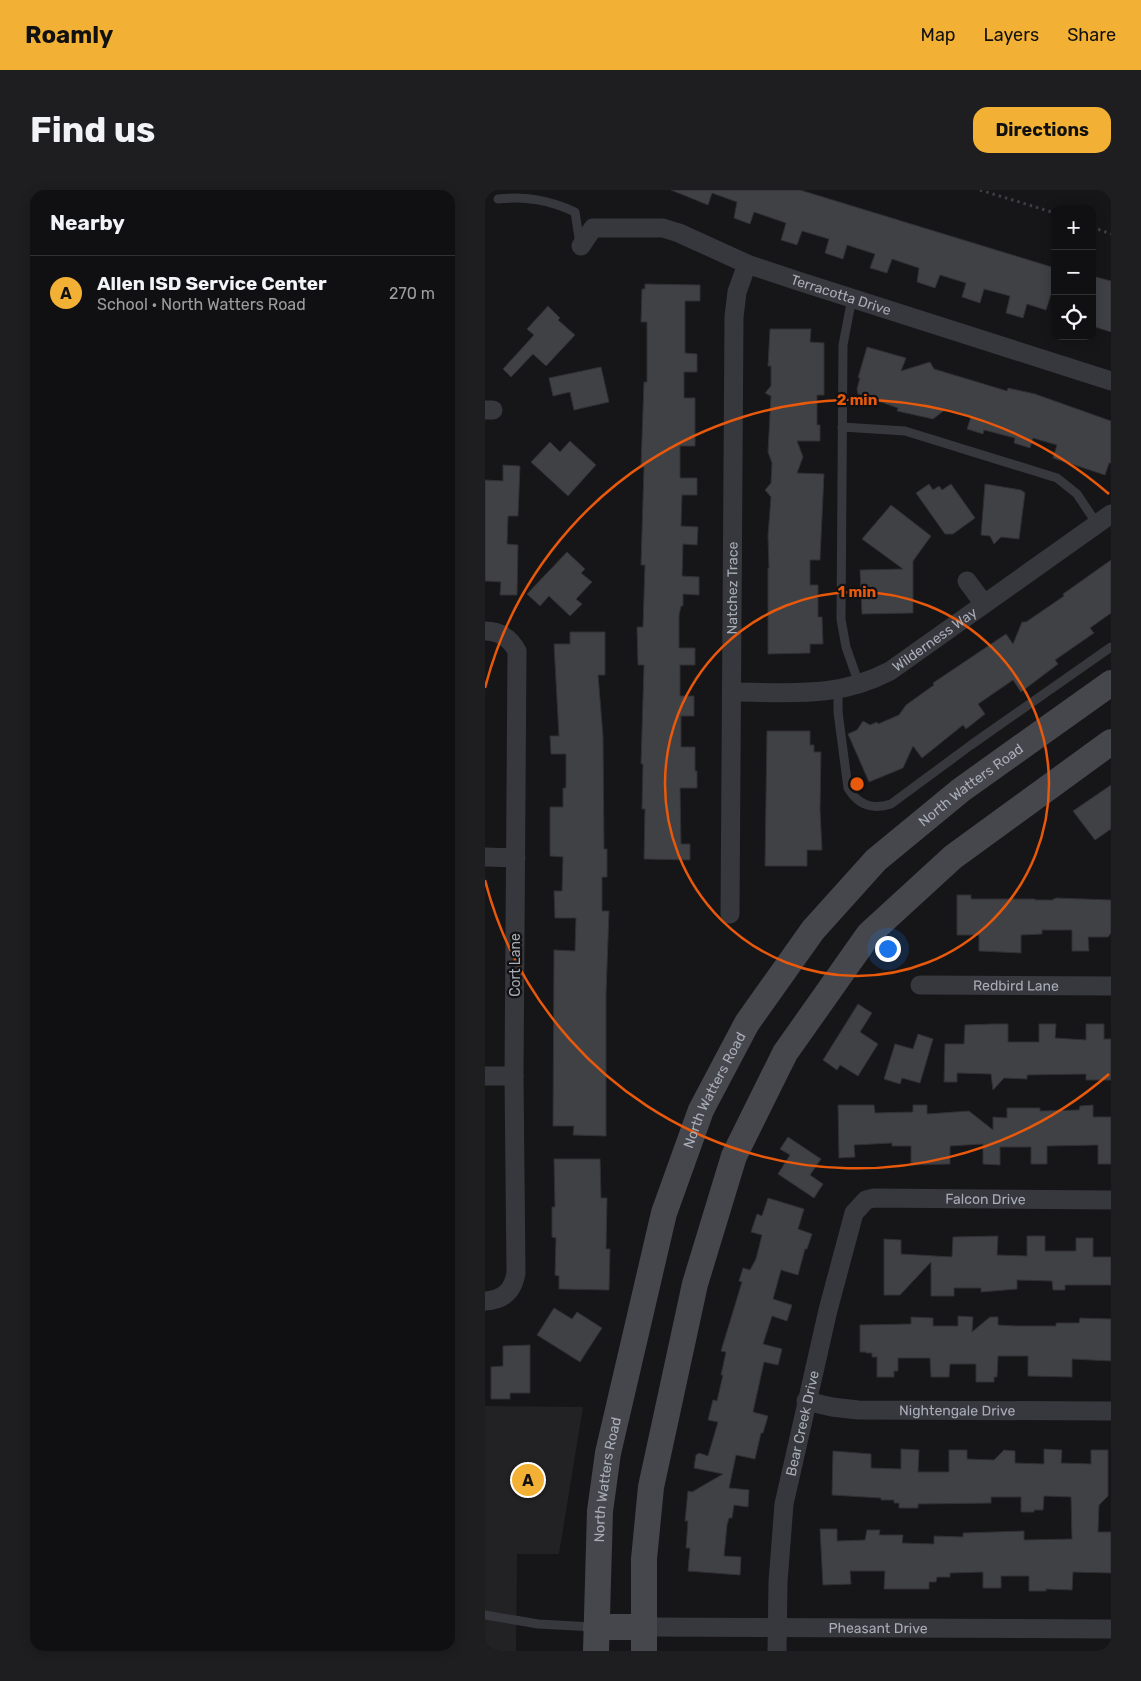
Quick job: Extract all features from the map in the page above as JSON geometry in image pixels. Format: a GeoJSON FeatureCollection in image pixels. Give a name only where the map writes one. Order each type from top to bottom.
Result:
{"type":"FeatureCollection","features":[{"type":"Feature","properties":{"kind":"main road","name":"North Watters Road"},"geometry":{"type":"LineString","coordinates":[[596,1639],[600,1511],[608,1452],[664,1213],[701,1110],[747,1023],[813,930],[876,860],[961,790],[1111,683]]}},
{"type":"Feature","properties":{"kind":"main road"},"geometry":{"type":"LineString","coordinates":[[596,1639],[644,1639],[644,1559],[651,1487],[695,1284],[734,1156],[785,1053],[869,934],[953,857],[1111,742]]}},
{"type":"Feature","properties":{"kind":"street","name":"Terracotta Drive"},"geometry":{"type":"LineString","coordinates":[[581,246],[593,228],[663,228],[679,233],[747,264],[1111,381]]}},
{"type":"Feature","properties":{"kind":"street","name":"Natchez Trace"},"geometry":{"type":"LineString","coordinates":[[730,914],[734,317],[737,292],[747,264]]}},
{"type":"Feature","properties":{"kind":"street","name":"Wilderness Way"},"geometry":{"type":"LineString","coordinates":[[732,692],[838,691],[859,685],[890,671],[1104,519]]}},
{"type":"Feature","properties":{"kind":"street"},"geometry":{"type":"LineString","coordinates":[[967,581],[984,604]]}},
{"type":"Feature","properties":{"kind":"street","name":"Cort Lane"},"geometry":{"type":"LineString","coordinates":[[485,631],[499,633],[506,637],[517,651],[514,1076],[516,1273],[515,1282],[507,1293],[495,1300],[485,1301]]}},
{"type":"Feature","properties":{"kind":"street"},"geometry":{"type":"LineString","coordinates":[[485,857],[516,858]]}},
{"type":"Feature","properties":{"kind":"street","name":"Redbird Lane"},"geometry":{"type":"LineString","coordinates":[[920,985],[1111,986]]}},
{"type":"Feature","properties":{"kind":"street"},"geometry":{"type":"LineString","coordinates":[[485,1076],[514,1076]]}},
{"type":"Feature","properties":{"kind":"street","name":"Falcon Drive"},"geometry":{"type":"LineString","coordinates":[[862,1203],[874,1198],[1111,1200]]}},
{"type":"Feature","properties":{"kind":"street","name":"Bear Creek Drive"},"geometry":{"type":"LineString","coordinates":[[777,1651],[778,1582],[784,1504],[806,1401],[853,1213],[862,1203]]}},
{"type":"Feature","properties":{"kind":"street","name":"Nightengale Drive"},"geometry":{"type":"LineString","coordinates":[[806,1401],[858,1410],[1111,1411]]}},
{"type":"Feature","properties":{"kind":"street","name":"Pheasant Drive"},"geometry":{"type":"LineString","coordinates":[[644,1639],[777,1628],[1111,1629]]}},
{"type":"Feature","properties":{"kind":"lane"},"geometry":{"type":"LineString","coordinates":[[498,199],[521,197],[554,202],[575,212],[581,246]]}},
{"type":"Feature","properties":{"kind":"lane"},"geometry":{"type":"LineString","coordinates":[[852,298],[843,345],[841,619],[846,647],[859,685]]}},
{"type":"Feature","properties":{"kind":"lane"},"geometry":{"type":"LineString","coordinates":[[842,428],[905,432],[1057,478],[1104,519]]}},
{"type":"Feature","properties":{"kind":"lane"},"geometry":{"type":"LineString","coordinates":[[838,691],[839,721],[848,788],[853,797],[861,803],[881,808],[891,804],[955,756],[1111,647]]}},
{"type":"Feature","properties":{"kind":"lane"},"geometry":{"type":"LineString","coordinates":[[485,1615],[538,1624],[596,1639]]}},
{"type":"Feature","properties":{"kind":"path"},"geometry":{"type":"LineString","coordinates":[[980,190],[1051,212]]}},
{"type":"Feature","properties":{"kind":"path"},"geometry":{"type":"LineString","coordinates":[[1096,228],[1111,234]]}},
{"type":"Feature","properties":{"kind":"shaded area"},"geometry":{"type":"Polygon","coordinates":[[[485,1406],[583,1407],[559,1554],[517,1554],[516,1651],[485,1651],[485,1406]]]}},
{"type":"Feature","properties":{"kind":"building"},"geometry":{"type":"Polygon","coordinates":[[[671,190],[800,190],[1051,267],[1051,294],[1046,310],[1027,304],[1023,318],[1006,313],[1010,296],[984,289],[980,303],[962,297],[966,283],[940,275],[935,288],[917,282],[919,268],[892,259],[887,273],[870,268],[875,254],[847,245],[843,259],[825,253],[829,239],[802,231],[797,245],[781,240],[786,223],[754,212],[750,224],[734,218],[737,202],[712,193],[708,205],[671,190]]]}},
{"type":"Feature","properties":{"kind":"building"},"geometry":{"type":"Polygon","coordinates":[[[1096,277],[1111,281],[1111,332],[1096,327],[1096,277]]]}},
{"type":"Feature","properties":{"kind":"building"},"geometry":{"type":"Polygon","coordinates":[[[645,284],[700,285],[700,301],[685,301],[685,353],[697,354],[697,372],[684,372],[684,398],[695,398],[695,446],[680,446],[680,478],[697,478],[697,495],[682,495],[681,526],[698,527],[697,545],[683,544],[682,576],[699,577],[699,595],[683,594],[683,606],[681,606],[679,615],[679,648],[695,648],[695,665],[680,665],[680,696],[694,696],[694,716],[681,716],[681,747],[695,747],[695,771],[697,771],[697,788],[680,788],[681,844],[690,844],[690,860],[644,859],[645,809],[642,809],[643,764],[641,764],[644,665],[638,665],[637,627],[643,627],[645,565],[641,565],[644,467],[641,467],[644,382],[647,382],[647,322],[641,322],[642,289],[645,289],[645,284]]]}},
{"type":"Feature","properties":{"kind":"building"},"geometry":{"type":"Polygon","coordinates":[[[548,306],[560,318],[558,320],[575,335],[546,366],[533,354],[511,377],[503,369],[534,335],[527,329],[548,306]]]}},
{"type":"Feature","properties":{"kind":"building"},"geometry":{"type":"Polygon","coordinates":[[[770,329],[811,329],[810,342],[824,343],[824,395],[817,395],[817,425],[820,425],[820,441],[797,441],[803,457],[797,473],[824,474],[820,560],[810,560],[810,585],[818,585],[818,617],[822,617],[823,644],[810,644],[810,653],[768,654],[768,536],[771,497],[765,490],[771,483],[772,463],[768,452],[771,396],[765,393],[771,386],[771,366],[768,366],[770,329]]]}},
{"type":"Feature","properties":{"kind":"building"},"geometry":{"type":"Polygon","coordinates":[[[867,347],[906,358],[901,371],[930,362],[934,369],[1007,391],[1008,388],[1035,394],[1111,421],[1111,463],[1109,463],[1105,475],[1053,458],[1057,445],[1033,438],[1030,448],[1014,443],[1015,438],[984,430],[983,434],[967,429],[971,417],[946,409],[933,419],[897,411],[898,408],[858,394],[857,389],[860,378],[858,378],[867,347]]]}},
{"type":"Feature","properties":{"kind":"building"},"geometry":{"type":"Polygon","coordinates":[[[601,367],[609,402],[574,410],[570,392],[553,396],[549,378],[601,367]]]}},
{"type":"Feature","properties":{"kind":"building"},"geometry":{"type":"Polygon","coordinates":[[[570,441],[596,465],[568,496],[531,462],[550,442],[560,452],[570,441]]]}},
{"type":"Feature","properties":{"kind":"building"},"geometry":{"type":"Polygon","coordinates":[[[503,465],[520,466],[518,516],[508,516],[507,544],[518,545],[517,595],[500,595],[501,582],[485,581],[485,480],[503,481],[503,465]]]}},
{"type":"Feature","properties":{"kind":"building"},"geometry":{"type":"Polygon","coordinates":[[[929,484],[933,490],[939,486],[942,490],[951,484],[975,518],[953,534],[945,534],[916,493],[929,484]]]}},
{"type":"Feature","properties":{"kind":"building"},"geometry":{"type":"Polygon","coordinates":[[[985,484],[1021,490],[1025,493],[1019,539],[1001,537],[994,544],[990,536],[981,535],[985,484]]]}},
{"type":"Feature","properties":{"kind":"building"},"geometry":{"type":"Polygon","coordinates":[[[891,505],[931,536],[913,561],[913,613],[862,614],[860,570],[903,569],[862,539],[891,505]]]}},
{"type":"Feature","properties":{"kind":"building"},"geometry":{"type":"Polygon","coordinates":[[[567,552],[585,569],[581,573],[592,582],[576,599],[582,604],[570,616],[549,596],[540,606],[527,594],[567,552]]]}},
{"type":"Feature","properties":{"kind":"building"},"geometry":{"type":"Polygon","coordinates":[[[1111,560],[1111,613],[1090,628],[1094,633],[1055,660],[1058,664],[1021,692],[1013,680],[978,704],[985,714],[966,729],[963,725],[922,758],[913,746],[903,768],[869,782],[848,734],[857,730],[863,721],[870,725],[877,722],[878,724],[899,715],[906,705],[934,685],[933,683],[1006,634],[1013,644],[1022,622],[1026,622],[1064,596],[1063,594],[1111,560]]]}},
{"type":"Feature","properties":{"kind":"building"},"geometry":{"type":"Polygon","coordinates":[[[570,632],[605,632],[605,675],[598,675],[603,736],[604,849],[607,849],[607,877],[602,877],[602,911],[609,911],[606,994],[606,1136],[573,1135],[574,1126],[553,1126],[554,950],[575,951],[576,918],[555,918],[554,891],[562,891],[563,857],[550,856],[550,807],[563,807],[563,788],[566,788],[566,754],[551,754],[550,736],[559,736],[554,644],[570,644],[570,632]]]}},
{"type":"Feature","properties":{"kind":"building"},"geometry":{"type":"Polygon","coordinates":[[[767,731],[810,731],[810,745],[814,745],[814,752],[821,752],[820,809],[822,850],[807,850],[807,866],[765,866],[767,731]]]}},
{"type":"Feature","properties":{"kind":"building"},"geometry":{"type":"Polygon","coordinates":[[[1111,785],[1111,829],[1095,840],[1073,811],[1111,785]]]}},
{"type":"Feature","properties":{"kind":"building"},"geometry":{"type":"Polygon","coordinates":[[[957,895],[971,895],[971,899],[1052,900],[1056,898],[1111,900],[1111,933],[1108,937],[1088,937],[1089,951],[1072,951],[1072,930],[1042,930],[1042,934],[1021,935],[1021,953],[979,951],[979,935],[957,935],[957,895]]]}},
{"type":"Feature","properties":{"kind":"building"},"geometry":{"type":"Polygon","coordinates":[[[858,1004],[872,1013],[860,1032],[878,1044],[858,1076],[840,1065],[837,1070],[823,1060],[858,1004]]]}},
{"type":"Feature","properties":{"kind":"building"},"geometry":{"type":"Polygon","coordinates":[[[1008,1024],[1008,1042],[1039,1042],[1039,1024],[1056,1024],[1055,1038],[1086,1040],[1086,1024],[1104,1024],[1104,1039],[1111,1039],[1111,1080],[1086,1080],[1086,1074],[1027,1075],[1027,1079],[1004,1078],[993,1090],[991,1074],[957,1073],[957,1082],[944,1082],[945,1044],[964,1044],[965,1025],[1008,1024]]]}},
{"type":"Feature","properties":{"kind":"building"},"geometry":{"type":"Polygon","coordinates":[[[918,1034],[933,1039],[920,1083],[902,1078],[900,1084],[884,1079],[895,1044],[913,1049],[918,1034]]]}},
{"type":"Feature","properties":{"kind":"building"},"geometry":{"type":"Polygon","coordinates":[[[838,1105],[874,1105],[875,1113],[913,1112],[913,1105],[927,1105],[927,1114],[969,1111],[993,1130],[993,1117],[1007,1118],[1007,1108],[1040,1108],[1040,1111],[1079,1110],[1080,1106],[1093,1105],[1093,1117],[1111,1117],[1111,1164],[1098,1164],[1098,1145],[1047,1146],[1047,1164],[1031,1164],[1031,1147],[1000,1147],[1000,1165],[983,1164],[983,1144],[950,1146],[950,1164],[911,1165],[911,1146],[892,1146],[892,1143],[854,1145],[855,1157],[839,1158],[838,1105]]]}},
{"type":"Feature","properties":{"kind":"building"},"geometry":{"type":"Polygon","coordinates":[[[788,1137],[821,1159],[810,1175],[823,1184],[814,1198],[778,1174],[790,1155],[780,1149],[788,1137]]]}},
{"type":"Feature","properties":{"kind":"building"},"geometry":{"type":"Polygon","coordinates":[[[554,1159],[600,1159],[601,1198],[607,1198],[606,1249],[610,1249],[609,1290],[559,1289],[559,1276],[555,1275],[556,1238],[552,1237],[552,1207],[555,1207],[554,1159]]]}},
{"type":"Feature","properties":{"kind":"building"},"geometry":{"type":"Polygon","coordinates":[[[768,1198],[804,1209],[798,1229],[812,1234],[807,1249],[805,1249],[798,1275],[781,1270],[773,1299],[792,1305],[787,1321],[772,1316],[763,1344],[782,1349],[778,1365],[764,1362],[753,1412],[768,1416],[763,1433],[761,1433],[755,1459],[736,1455],[729,1488],[749,1490],[748,1507],[734,1505],[732,1518],[729,1518],[727,1525],[724,1556],[741,1557],[740,1575],[688,1571],[690,1548],[686,1548],[688,1521],[685,1521],[688,1491],[692,1492],[723,1474],[694,1468],[696,1455],[699,1453],[708,1456],[718,1422],[708,1420],[713,1400],[717,1401],[723,1375],[721,1375],[726,1352],[721,1351],[742,1282],[739,1281],[743,1268],[750,1270],[756,1259],[762,1235],[751,1232],[757,1214],[762,1216],[768,1198]]]}},
{"type":"Feature","properties":{"kind":"building"},"geometry":{"type":"Polygon","coordinates":[[[998,1236],[997,1255],[1027,1256],[1027,1236],[1045,1236],[1045,1251],[1076,1251],[1076,1238],[1093,1238],[1093,1257],[1111,1257],[1111,1285],[1065,1285],[1065,1290],[1053,1290],[1052,1281],[1017,1280],[1017,1289],[981,1292],[981,1288],[954,1288],[954,1296],[931,1296],[931,1262],[900,1295],[884,1295],[884,1239],[901,1240],[901,1254],[952,1257],[953,1237],[998,1236]]]}},
{"type":"Feature","properties":{"kind":"building"},"geometry":{"type":"Polygon","coordinates":[[[554,1308],[572,1319],[577,1312],[602,1328],[580,1362],[537,1335],[554,1308]]]}},
{"type":"Feature","properties":{"kind":"building"},"geometry":{"type":"Polygon","coordinates":[[[958,1316],[973,1317],[972,1332],[990,1317],[998,1317],[998,1325],[1016,1326],[1056,1326],[1056,1323],[1079,1323],[1080,1318],[1111,1319],[1111,1361],[1072,1359],[1072,1377],[1028,1376],[1028,1356],[998,1356],[997,1377],[994,1377],[994,1382],[976,1382],[976,1364],[950,1364],[949,1377],[931,1377],[930,1358],[898,1358],[898,1371],[894,1371],[894,1377],[877,1377],[877,1357],[872,1357],[872,1353],[860,1352],[860,1325],[911,1324],[911,1317],[933,1318],[933,1326],[958,1326],[958,1316]]]}},
{"type":"Feature","properties":{"kind":"building"},"geometry":{"type":"Polygon","coordinates":[[[530,1345],[530,1393],[510,1393],[510,1399],[491,1399],[491,1367],[503,1366],[503,1346],[530,1345]]]}},
{"type":"Feature","properties":{"kind":"building"},"geometry":{"type":"Polygon","coordinates":[[[901,1449],[919,1450],[918,1472],[949,1472],[949,1450],[967,1450],[967,1459],[994,1460],[1004,1450],[1015,1451],[1015,1463],[1044,1464],[1044,1449],[1062,1450],[1061,1463],[1091,1464],[1091,1450],[1108,1450],[1108,1496],[1099,1505],[1098,1532],[1111,1532],[1111,1573],[1073,1572],[1072,1590],[1046,1589],[1046,1591],[1029,1591],[1029,1576],[1001,1576],[1001,1588],[983,1588],[983,1572],[950,1573],[950,1577],[937,1577],[936,1582],[929,1582],[929,1589],[884,1589],[885,1571],[850,1571],[851,1584],[823,1585],[820,1529],[837,1529],[837,1541],[865,1540],[867,1530],[880,1530],[879,1535],[903,1535],[902,1543],[934,1544],[934,1536],[963,1537],[963,1533],[1024,1531],[1024,1540],[1072,1539],[1071,1497],[1044,1496],[1043,1510],[1021,1512],[1021,1497],[991,1497],[991,1503],[918,1504],[918,1508],[899,1508],[899,1503],[894,1503],[894,1500],[832,1495],[833,1451],[871,1454],[871,1468],[901,1469],[901,1449]]]}},
{"type":"Feature","properties":{"kind":"place","name":"Allen ISD Service Center"},"geometry":{"type":"Point","coordinates":[528,1480]}}]}
